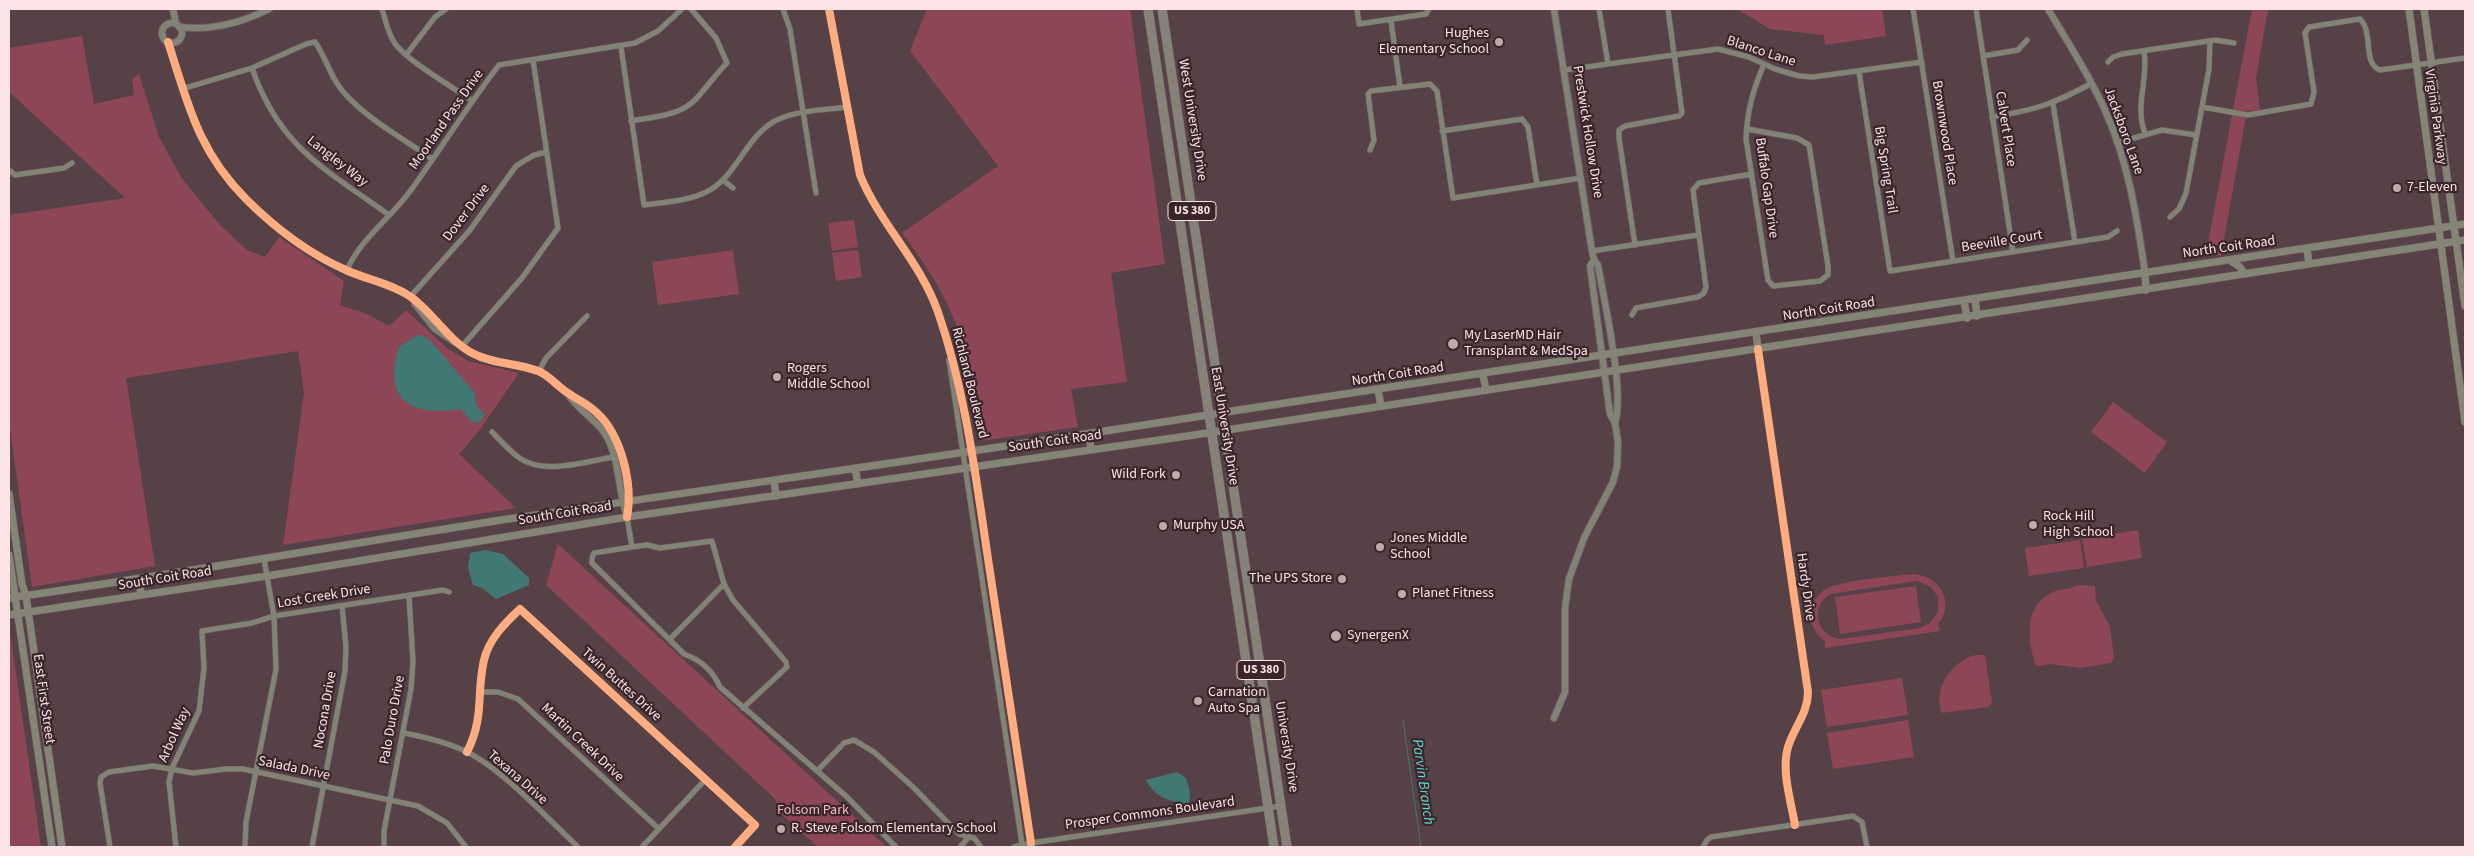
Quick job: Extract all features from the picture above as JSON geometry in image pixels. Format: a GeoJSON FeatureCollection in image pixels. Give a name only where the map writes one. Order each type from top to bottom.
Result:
{"type":"FeatureCollection","features":[{"type":"Feature","properties":{"kind":"highway","name":"East University Drive"},"geometry":{"type":"LineString","coordinates":[[1148,9],[1274,847]]}},
{"type":"Feature","properties":{"kind":"highway","name":"West University Drive"},"geometry":{"type":"LineString","coordinates":[[1162,9],[1222,413]]}},
{"type":"Feature","properties":{"kind":"highway","name":"University Drive"},"geometry":{"type":"LineString","coordinates":[[1222,413],[1288,847]]}},
{"type":"Feature","properties":{"kind":"main road","name":"Virginia Parkway"},"geometry":{"type":"LineString","coordinates":[[2409,9],[2465,422]]}},
{"type":"Feature","properties":{"kind":"main road","name":"Virginia Parkway"},"geometry":{"type":"LineString","coordinates":[[2424,9],[2465,306]]}},
{"type":"Feature","properties":{"kind":"main road","name":"North Coit Road"},"geometry":{"type":"LineString","coordinates":[[1222,413],[2465,224]]}},
{"type":"Feature","properties":{"kind":"main road","name":"North Coit Road"},"geometry":{"type":"LineString","coordinates":[[1225,430],[1967,318],[2465,240]]}},
{"type":"Feature","properties":{"kind":"main road"},"geometry":{"type":"LineString","coordinates":[[2307,249],[2309,264]]}},
{"type":"Feature","properties":{"kind":"main road"},"geometry":{"type":"LineString","coordinates":[[2230,260],[2240,267],[2245,274]]}},
{"type":"Feature","properties":{"kind":"main road"},"geometry":{"type":"LineString","coordinates":[[2145,273],[2146,290]]}},
{"type":"Feature","properties":{"kind":"main road"},"geometry":{"type":"LineString","coordinates":[[1975,299],[1977,316]]}},
{"type":"Feature","properties":{"kind":"main road"},"geometry":{"type":"LineString","coordinates":[[1964,301],[1967,318]]}},
{"type":"Feature","properties":{"kind":"main road"},"geometry":{"type":"LineString","coordinates":[[1756,333],[1758,349]]}},
{"type":"Feature","properties":{"kind":"main road"},"geometry":{"type":"LineString","coordinates":[[1482,374],[1486,390]]}},
{"type":"Feature","properties":{"kind":"main road"},"geometry":{"type":"LineString","coordinates":[[1378,390],[1381,406]]}},
{"type":"Feature","properties":{"kind":"main road","name":"South Coit Road"},"geometry":{"type":"LineString","coordinates":[[12,598],[630,501],[972,450],[1089,435],[1222,413]]}},
{"type":"Feature","properties":{"kind":"main road","name":"South Coit Road"},"geometry":{"type":"LineString","coordinates":[[18,614],[267,576],[627,517],[1225,430]]}},
{"type":"Feature","properties":{"kind":"main road"},"geometry":{"type":"LineString","coordinates":[[1089,435],[1091,450]]}},
{"type":"Feature","properties":{"kind":"main road"},"geometry":{"type":"LineString","coordinates":[[855,468],[858,484]]}},
{"type":"Feature","properties":{"kind":"main road"},"geometry":{"type":"LineString","coordinates":[[774,480],[776,496]]}},
{"type":"Feature","properties":{"kind":"main road"},"geometry":{"type":"LineString","coordinates":[[9,494],[22,584],[26,596]]}},
{"type":"Feature","properties":{"kind":"main road","name":"East First Street"},"geometry":{"type":"LineString","coordinates":[[9,555],[12,598],[18,614],[52,847]]}},
{"type":"Feature","properties":{"kind":"main road"},"geometry":{"type":"LineString","coordinates":[[140,578],[142,595]]}},
{"type":"Feature","properties":{"kind":"main road","name":"East First Street"},"geometry":{"type":"LineString","coordinates":[[26,596],[62,847]]}},
{"type":"Feature","properties":{"kind":"main road"},"geometry":{"type":"LineString","coordinates":[[9,615],[18,614]]}},
{"type":"Feature","properties":{"kind":"main road"},"geometry":{"type":"LineString","coordinates":[[34,726],[44,725]]}},
{"type":"Feature","properties":{"kind":"street"},"geometry":{"type":"LineString","coordinates":[[172,9],[178,39],[175,62]]}},
{"type":"Feature","properties":{"kind":"street"},"geometry":{"type":"LineString","coordinates":[[168,42],[198,29],[240,21],[269,9]]}},
{"type":"Feature","properties":{"kind":"street"},"geometry":{"type":"LineString","coordinates":[[382,9],[389,33],[396,44],[406,54],[472,100]]}},
{"type":"Feature","properties":{"kind":"street"},"geometry":{"type":"LineString","coordinates":[[406,54],[435,17],[446,9]]}},
{"type":"Feature","properties":{"kind":"street","name":"Moorland Pass Drive"},"geometry":{"type":"LineString","coordinates":[[347,270],[353,256],[410,192],[472,100],[499,65],[621,47],[635,43],[658,31],[682,9]]}},
{"type":"Feature","properties":{"kind":"street"},"geometry":{"type":"LineString","coordinates":[[632,121],[662,116],[687,106],[727,63],[716,38],[691,9]]}},
{"type":"Feature","properties":{"kind":"street"},"geometry":{"type":"LineString","coordinates":[[783,9],[790,29],[816,193]]}},
{"type":"Feature","properties":{"kind":"street","name":"Richland Boulevard"},"geometry":{"type":"LineString","coordinates":[[829,9],[855,157],[867,192],[921,274],[936,308],[965,406],[1031,843]]}},
{"type":"Feature","properties":{"kind":"street"},"geometry":{"type":"LineString","coordinates":[[1357,9],[1359,24],[1391,21],[1426,14],[1428,10]]}},
{"type":"Feature","properties":{"kind":"street","name":"Prestwick Hollow Drive"},"geometry":{"type":"LineString","coordinates":[[1554,9],[1592,251],[1594,260],[1598,265],[1613,355],[1618,413],[1615,423]]}},
{"type":"Feature","properties":{"kind":"street"},"geometry":{"type":"LineString","coordinates":[[1599,9],[1608,64]]}},
{"type":"Feature","properties":{"kind":"street"},"geometry":{"type":"LineString","coordinates":[[1635,245],[1618,138],[1619,130],[1625,126],[1679,116],[1682,113],[1668,9]]}},
{"type":"Feature","properties":{"kind":"street","name":"Brownwood Place"},"geometry":{"type":"LineString","coordinates":[[1913,9],[1953,261]]}},
{"type":"Feature","properties":{"kind":"street","name":"Calvert Place"},"geometry":{"type":"LineString","coordinates":[[1976,9],[2013,252]]}},
{"type":"Feature","properties":{"kind":"street","name":"Jacksboro Lane"},"geometry":{"type":"LineString","coordinates":[[2048,9],[2092,83],[2117,143],[2128,176],[2137,218],[2145,273]]}},
{"type":"Feature","properties":{"kind":"street"},"geometry":{"type":"LineString","coordinates":[[2202,107],[2248,115],[2308,106],[2312,102],[2314,92],[2305,33],[2309,27],[2353,19],[2362,22],[2367,29],[2372,63],[2375,68],[2384,70],[2465,58]]}},
{"type":"Feature","properties":{"kind":"street"},"geometry":{"type":"LineString","coordinates":[[1391,21],[1400,87]]}},
{"type":"Feature","properties":{"kind":"street"},"geometry":{"type":"LineString","coordinates":[[198,29],[175,25],[163,28],[162,34],[168,42],[182,89],[195,123],[212,156],[246,199],[306,247],[347,270],[384,283],[410,297],[473,354],[498,362],[539,371],[597,412],[608,425],[618,456],[630,501],[627,517]]}},
{"type":"Feature","properties":{"kind":"street"},"geometry":{"type":"LineString","coordinates":[[1983,56],[2018,50],[2028,40]]}},
{"type":"Feature","properties":{"kind":"street"},"geometry":{"type":"LineString","coordinates":[[2108,62],[2116,56],[2210,41],[2220,40],[2234,43]]}},
{"type":"Feature","properties":{"kind":"street"},"geometry":{"type":"LineString","coordinates":[[2170,217],[2179,209],[2184,199],[2210,59],[2210,41]]}},
{"type":"Feature","properties":{"kind":"street"},"geometry":{"type":"LineString","coordinates":[[182,89],[252,68],[306,44],[315,42],[331,76],[346,95],[368,114],[432,159]]}},
{"type":"Feature","properties":{"kind":"street"},"geometry":{"type":"LineString","coordinates":[[621,47],[644,205],[695,196],[711,190],[722,180],[766,127],[780,118],[847,107]]}},
{"type":"Feature","properties":{"kind":"street","name":"Blanco Lane"},"geometry":{"type":"LineString","coordinates":[[1564,70],[1674,54],[1718,50],[1738,53],[1799,76],[1814,77],[1922,62]]}},
{"type":"Feature","properties":{"kind":"street"},"geometry":{"type":"LineString","coordinates":[[2144,51],[2146,71],[2139,110],[2145,133]]}},
{"type":"Feature","properties":{"kind":"street"},"geometry":{"type":"LineString","coordinates":[[462,345],[522,278],[558,228],[533,60]]}},
{"type":"Feature","properties":{"kind":"street","name":"Buffalo Gap Drive"},"geometry":{"type":"LineString","coordinates":[[1747,129],[1807,142],[1812,161],[1828,275],[1820,281],[1773,286],[1768,280],[1747,129],[1750,100],[1764,64]]}},
{"type":"Feature","properties":{"kind":"street","name":"Langley Way"},"geometry":{"type":"LineString","coordinates":[[252,68],[268,107],[304,154],[389,215]]}},
{"type":"Feature","properties":{"kind":"street","name":"Big Spring Trail"},"geometry":{"type":"LineString","coordinates":[[1858,72],[1890,271]]}},
{"type":"Feature","properties":{"kind":"street"},"geometry":{"type":"LineString","coordinates":[[1992,117],[2033,111],[2053,104],[2092,83]]}},
{"type":"Feature","properties":{"kind":"street"},"geometry":{"type":"LineString","coordinates":[[1370,150],[1374,140],[1368,94],[1371,91],[1427,84],[1434,86],[1453,198],[1581,178]]}},
{"type":"Feature","properties":{"kind":"street"},"geometry":{"type":"LineString","coordinates":[[2053,104],[2075,242]]}},
{"type":"Feature","properties":{"kind":"street"},"geometry":{"type":"LineString","coordinates":[[1442,131],[1515,119],[1525,122],[1528,127],[1538,185]]}},
{"type":"Feature","properties":{"kind":"street"},"geometry":{"type":"LineString","coordinates":[[2117,143],[2145,133],[2162,130],[2196,135]]}},
{"type":"Feature","properties":{"kind":"street","name":"Dover Drive"},"geometry":{"type":"LineString","coordinates":[[410,297],[465,236],[516,166],[534,155],[547,152]]}},
{"type":"Feature","properties":{"kind":"street"},"geometry":{"type":"LineString","coordinates":[[9,170],[15,175],[64,168],[72,164]]}},
{"type":"Feature","properties":{"kind":"street"},"geometry":{"type":"LineString","coordinates":[[1632,314],[1636,308],[1698,297],[1704,293],[1706,287],[1692,196],[1694,186],[1699,183],[1752,174]]}},
{"type":"Feature","properties":{"kind":"street"},"geometry":{"type":"LineString","coordinates":[[722,180],[733,188]]}},
{"type":"Feature","properties":{"kind":"street","name":"Beeville Court"},"geometry":{"type":"LineString","coordinates":[[1890,271],[2108,237],[2117,231]]}},
{"type":"Feature","properties":{"kind":"street"},"geometry":{"type":"LineString","coordinates":[[1592,251],[1698,235]]}},
{"type":"Feature","properties":{"kind":"street","name":"Prestwick Hollow Drive"},"geometry":{"type":"LineString","coordinates":[[1554,718],[1565,692],[1564,625],[1569,579],[1584,538],[1614,482],[1617,467],[1618,442],[1615,423],[1610,414],[1590,266],[1594,260]]}},
{"type":"Feature","properties":{"kind":"street"},"geometry":{"type":"LineString","coordinates":[[539,371],[546,358],[587,316]]}},
{"type":"Feature","properties":{"kind":"street","name":"Richland Boulevard"},"geometry":{"type":"LineString","coordinates":[[946,342],[1022,844]]}},
{"type":"Feature","properties":{"kind":"street","name":"Hardy Drive"},"geometry":{"type":"LineString","coordinates":[[1758,349],[1808,692],[1805,714],[1791,739],[1786,760],[1795,825]]}},
{"type":"Feature","properties":{"kind":"street"},"geometry":{"type":"LineString","coordinates":[[492,432],[522,460],[531,463],[554,466],[618,456]]}},
{"type":"Feature","properties":{"kind":"street"},"geometry":{"type":"LineString","coordinates":[[618,456],[622,503],[627,517],[632,547]]}},
{"type":"Feature","properties":{"kind":"street"},"geometry":{"type":"LineString","coordinates":[[743,708],[787,667],[786,662],[733,600],[724,584],[712,541],[660,548],[647,545],[594,553],[592,563],[684,654],[696,658],[715,676],[720,687],[743,708],[846,796],[896,847]]}},
{"type":"Feature","properties":{"kind":"street"},"geometry":{"type":"LineString","coordinates":[[244,847],[246,822],[276,669],[274,616],[264,559]]}},
{"type":"Feature","properties":{"kind":"street"},"geometry":{"type":"LineString","coordinates":[[670,639],[724,584]]}},
{"type":"Feature","properties":{"kind":"street","name":"Lost Creek Drive"},"geometry":{"type":"LineString","coordinates":[[202,631],[252,623],[274,616],[443,590],[449,592]]}},
{"type":"Feature","properties":{"kind":"street","name":"Palo Duro Drive"},"geometry":{"type":"LineString","coordinates":[[384,847],[384,831],[404,733],[413,662],[409,596]]}},
{"type":"Feature","properties":{"kind":"street","name":"Nocona Drive"},"geometry":{"type":"LineString","coordinates":[[312,847],[345,672],[346,647],[342,606]]}},
{"type":"Feature","properties":{"kind":"street","name":"Twin Buttes Drive"},"geometry":{"type":"LineString","coordinates":[[482,692],[484,659],[504,624],[520,609],[755,825],[734,847]]}},
{"type":"Feature","properties":{"kind":"street","name":"Arbol Way"},"geometry":{"type":"LineString","coordinates":[[176,847],[168,792],[172,768],[199,711],[204,668],[202,631]]}},
{"type":"Feature","properties":{"kind":"street"},"geometry":{"type":"LineString","coordinates":[[467,752],[477,728],[482,692]]}},
{"type":"Feature","properties":{"kind":"street","name":"Martin Creek Drive"},"geometry":{"type":"LineString","coordinates":[[482,692],[498,692],[518,699],[659,829]]}},
{"type":"Feature","properties":{"kind":"street","name":"Texana Drive"},"geometry":{"type":"LineString","coordinates":[[404,733],[425,737],[467,752],[494,770],[578,847]]}},
{"type":"Feature","properties":{"kind":"street"},"geometry":{"type":"LineString","coordinates":[[817,771],[844,743],[854,740],[874,752],[913,787],[959,834],[974,838],[981,847]]}},
{"type":"Feature","properties":{"kind":"street","name":"Salada Drive"},"geometry":{"type":"LineString","coordinates":[[110,847],[100,783],[101,777],[109,772],[149,766],[172,768],[193,773],[232,768],[416,805],[436,814],[452,827],[466,847]]}},
{"type":"Feature","properties":{"kind":"street"},"geometry":{"type":"LineString","coordinates":[[642,847],[706,779]]}},
{"type":"Feature","properties":{"kind":"street","name":"Prosper Commons Boulevard"},"geometry":{"type":"LineString","coordinates":[[1014,847],[1022,844],[1281,806]]}},
{"type":"Feature","properties":{"kind":"street"},"geometry":{"type":"LineString","coordinates":[[1704,845],[1711,838],[1853,816],[1860,819],[1864,826],[1867,847]]}},
{"type":"Feature","properties":{"kind":"street"},"geometry":{"type":"LineString","coordinates":[[960,847],[969,837]]}},
{"type":"Feature","properties":{"kind":"green space"},"geometry":{"type":"Polygon","coordinates":[[[927,9],[1130,9],[1165,264],[1111,273],[1127,382],[1071,389],[1078,427],[981,441],[968,364],[956,325],[944,297],[902,233],[998,166],[910,51],[927,9]]]}},
{"type":"Feature","properties":{"kind":"green space"},"geometry":{"type":"Polygon","coordinates":[[[1737,9],[1882,9],[1886,36],[1825,45],[1824,35],[1770,29],[1737,9]]]}},
{"type":"Feature","properties":{"kind":"green space"},"geometry":{"type":"Polygon","coordinates":[[[2252,9],[2268,9],[2256,78],[2260,110],[2247,111],[2221,256],[2206,254],[2252,9]]]}},
{"type":"Feature","properties":{"kind":"green space"},"geometry":{"type":"Polygon","coordinates":[[[82,36],[94,104],[134,95],[132,79],[139,74],[159,137],[181,177],[220,225],[247,250],[265,257],[279,237],[344,281],[340,305],[367,314],[389,326],[406,310],[447,348],[468,361],[519,373],[479,431],[459,454],[516,508],[283,545],[304,393],[298,351],[126,378],[155,566],[32,587],[9,422],[9,215],[125,198],[9,92],[9,48],[82,36]]]}},
{"type":"Feature","properties":{"kind":"green space"},"geometry":{"type":"Polygon","coordinates":[[[854,220],[858,247],[832,251],[828,223],[854,220]]]}},
{"type":"Feature","properties":{"kind":"green space"},"geometry":{"type":"Polygon","coordinates":[[[733,250],[739,294],[658,305],[652,262],[733,250]]]}},
{"type":"Feature","properties":{"kind":"green space"},"geometry":{"type":"Polygon","coordinates":[[[858,250],[862,277],[836,281],[832,253],[858,250]]]}},
{"type":"Feature","properties":{"kind":"green space"},"geometry":{"type":"Polygon","coordinates":[[[2113,402],[2167,442],[2145,473],[2091,432],[2113,402]]]}},
{"type":"Feature","properties":{"kind":"green space"},"geometry":{"type":"Polygon","coordinates":[[[2138,530],[2142,558],[2087,567],[2082,539],[2138,530]]]}},
{"type":"Feature","properties":{"kind":"green space"},"geometry":{"type":"Polygon","coordinates":[[[2080,540],[2084,568],[2029,576],[2025,548],[2080,540]]]}},
{"type":"Feature","properties":{"kind":"green space","name":"Folsom Park"},"geometry":{"type":"Polygon","coordinates":[[[558,544],[887,847],[818,847],[779,812],[775,799],[546,585],[558,544]]]}},
{"type":"Feature","properties":{"kind":"green space"},"geometry":{"type":"Polygon","coordinates":[[[1914,574],[1931,580],[1938,585],[1942,592],[1946,608],[1938,624],[1940,631],[1825,648],[1825,641],[1819,636],[1812,623],[1811,611],[1815,600],[1826,589],[1843,583],[1914,574]],[[1917,581],[1830,594],[1819,607],[1818,614],[1821,627],[1826,633],[1841,639],[1920,628],[1930,623],[1938,612],[1938,597],[1931,587],[1917,581]]]}},
{"type":"Feature","properties":{"kind":"green space"},"geometry":{"type":"Polygon","coordinates":[[[2077,585],[2095,586],[2096,600],[2110,627],[2114,658],[2111,663],[2080,668],[2050,664],[2036,666],[2031,645],[2030,624],[2037,605],[2055,591],[2072,588],[2077,585]]]}},
{"type":"Feature","properties":{"kind":"green space"},"geometry":{"type":"Polygon","coordinates":[[[1916,586],[1921,622],[1840,634],[1835,597],[1916,586]]]}},
{"type":"Feature","properties":{"kind":"green space"},"geometry":{"type":"Polygon","coordinates":[[[9,625],[41,847],[9,847],[9,625]]]}},
{"type":"Feature","properties":{"kind":"green space"},"geometry":{"type":"Polygon","coordinates":[[[1976,655],[1985,655],[1992,702],[1989,707],[1942,713],[1940,694],[1946,677],[1959,663],[1976,655]]]}},
{"type":"Feature","properties":{"kind":"green space"},"geometry":{"type":"Polygon","coordinates":[[[1902,678],[1908,715],[1827,727],[1821,690],[1902,678]]]}},
{"type":"Feature","properties":{"kind":"green space"},"geometry":{"type":"Polygon","coordinates":[[[1908,720],[1914,757],[1833,769],[1827,733],[1908,720]]]}},
{"type":"Feature","properties":{"kind":"water"},"geometry":{"type":"Polygon","coordinates":[[[419,334],[429,339],[475,393],[476,405],[485,415],[478,423],[472,422],[461,409],[443,411],[415,407],[405,401],[398,392],[394,380],[399,347],[419,334]]]}},
{"type":"Feature","properties":{"kind":"water"},"geometry":{"type":"Polygon","coordinates":[[[485,550],[503,554],[529,578],[529,585],[496,599],[482,588],[473,585],[468,568],[470,553],[485,550]]]}},
{"type":"Feature","properties":{"kind":"water"},"geometry":{"type":"Polygon","coordinates":[[[1177,772],[1186,778],[1190,792],[1189,805],[1164,798],[1154,791],[1146,780],[1177,772]]]}},
{"type":"Feature","properties":{"kind":"waterway","name":"Parvin Branch"},"geometry":{"type":"LineString","coordinates":[[1403,720],[1421,847]]}},
{"type":"Feature","properties":{"kind":"cycle path"},"geometry":{"type":"LineString","coordinates":[[829,9],[860,175],[878,210],[911,259],[930,293],[938,312],[955,371],[973,461],[1031,843]]}},
{"type":"Feature","properties":{"kind":"cycle path"},"geometry":{"type":"LineString","coordinates":[[168,42],[189,106],[206,145],[216,163],[246,199],[281,230],[307,249],[334,265],[388,285],[411,297],[463,348],[480,357],[530,368],[542,373],[593,409],[613,434],[624,461],[628,490],[627,517]]}},
{"type":"Feature","properties":{"kind":"cycle path"},"geometry":{"type":"LineString","coordinates":[[1758,349],[1808,692],[1806,707],[1788,747],[1786,756],[1787,786],[1795,825]]}},
{"type":"Feature","properties":{"kind":"cycle path"},"geometry":{"type":"LineString","coordinates":[[467,752],[476,727],[486,652],[498,632],[520,609],[755,825],[735,847]]}},
{"type":"Feature","properties":{"kind":"place","name":"Hughes Elementary School"},"geometry":{"type":"Point","coordinates":[1499,42]}},
{"type":"Feature","properties":{"kind":"place","name":"7-Eleven"},"geometry":{"type":"Point","coordinates":[2397,188]}},
{"type":"Feature","properties":{"kind":"place","name":"My LaserMD Hair Transplant & MedSpa"},"geometry":{"type":"Point","coordinates":[1453,344]}},
{"type":"Feature","properties":{"kind":"place","name":"Rogers Middle School"},"geometry":{"type":"Point","coordinates":[777,377]}},
{"type":"Feature","properties":{"kind":"place","name":"Wild Fork"},"geometry":{"type":"Point","coordinates":[1176,475]}},
{"type":"Feature","properties":{"kind":"place","name":"Rock Hill High School"},"geometry":{"type":"Point","coordinates":[2033,525]}},
{"type":"Feature","properties":{"kind":"place","name":"Murphy USA"},"geometry":{"type":"Point","coordinates":[1163,526]}},
{"type":"Feature","properties":{"kind":"place","name":"Jones Middle School"},"geometry":{"type":"Point","coordinates":[1380,547]}},
{"type":"Feature","properties":{"kind":"place","name":"The UPS Store"},"geometry":{"type":"Point","coordinates":[1342,579]}},
{"type":"Feature","properties":{"kind":"place","name":"Planet Fitness"},"geometry":{"type":"Point","coordinates":[1402,594]}},
{"type":"Feature","properties":{"kind":"place","name":"SynergenX"},"geometry":{"type":"Point","coordinates":[1336,636]}},
{"type":"Feature","properties":{"kind":"place","name":"Carnation Auto Spa"},"geometry":{"type":"Point","coordinates":[1198,701]}},
{"type":"Feature","properties":{"kind":"place","name":"R. Steve Folsom Elementary School"},"geometry":{"type":"Point","coordinates":[781,829]}}]}
